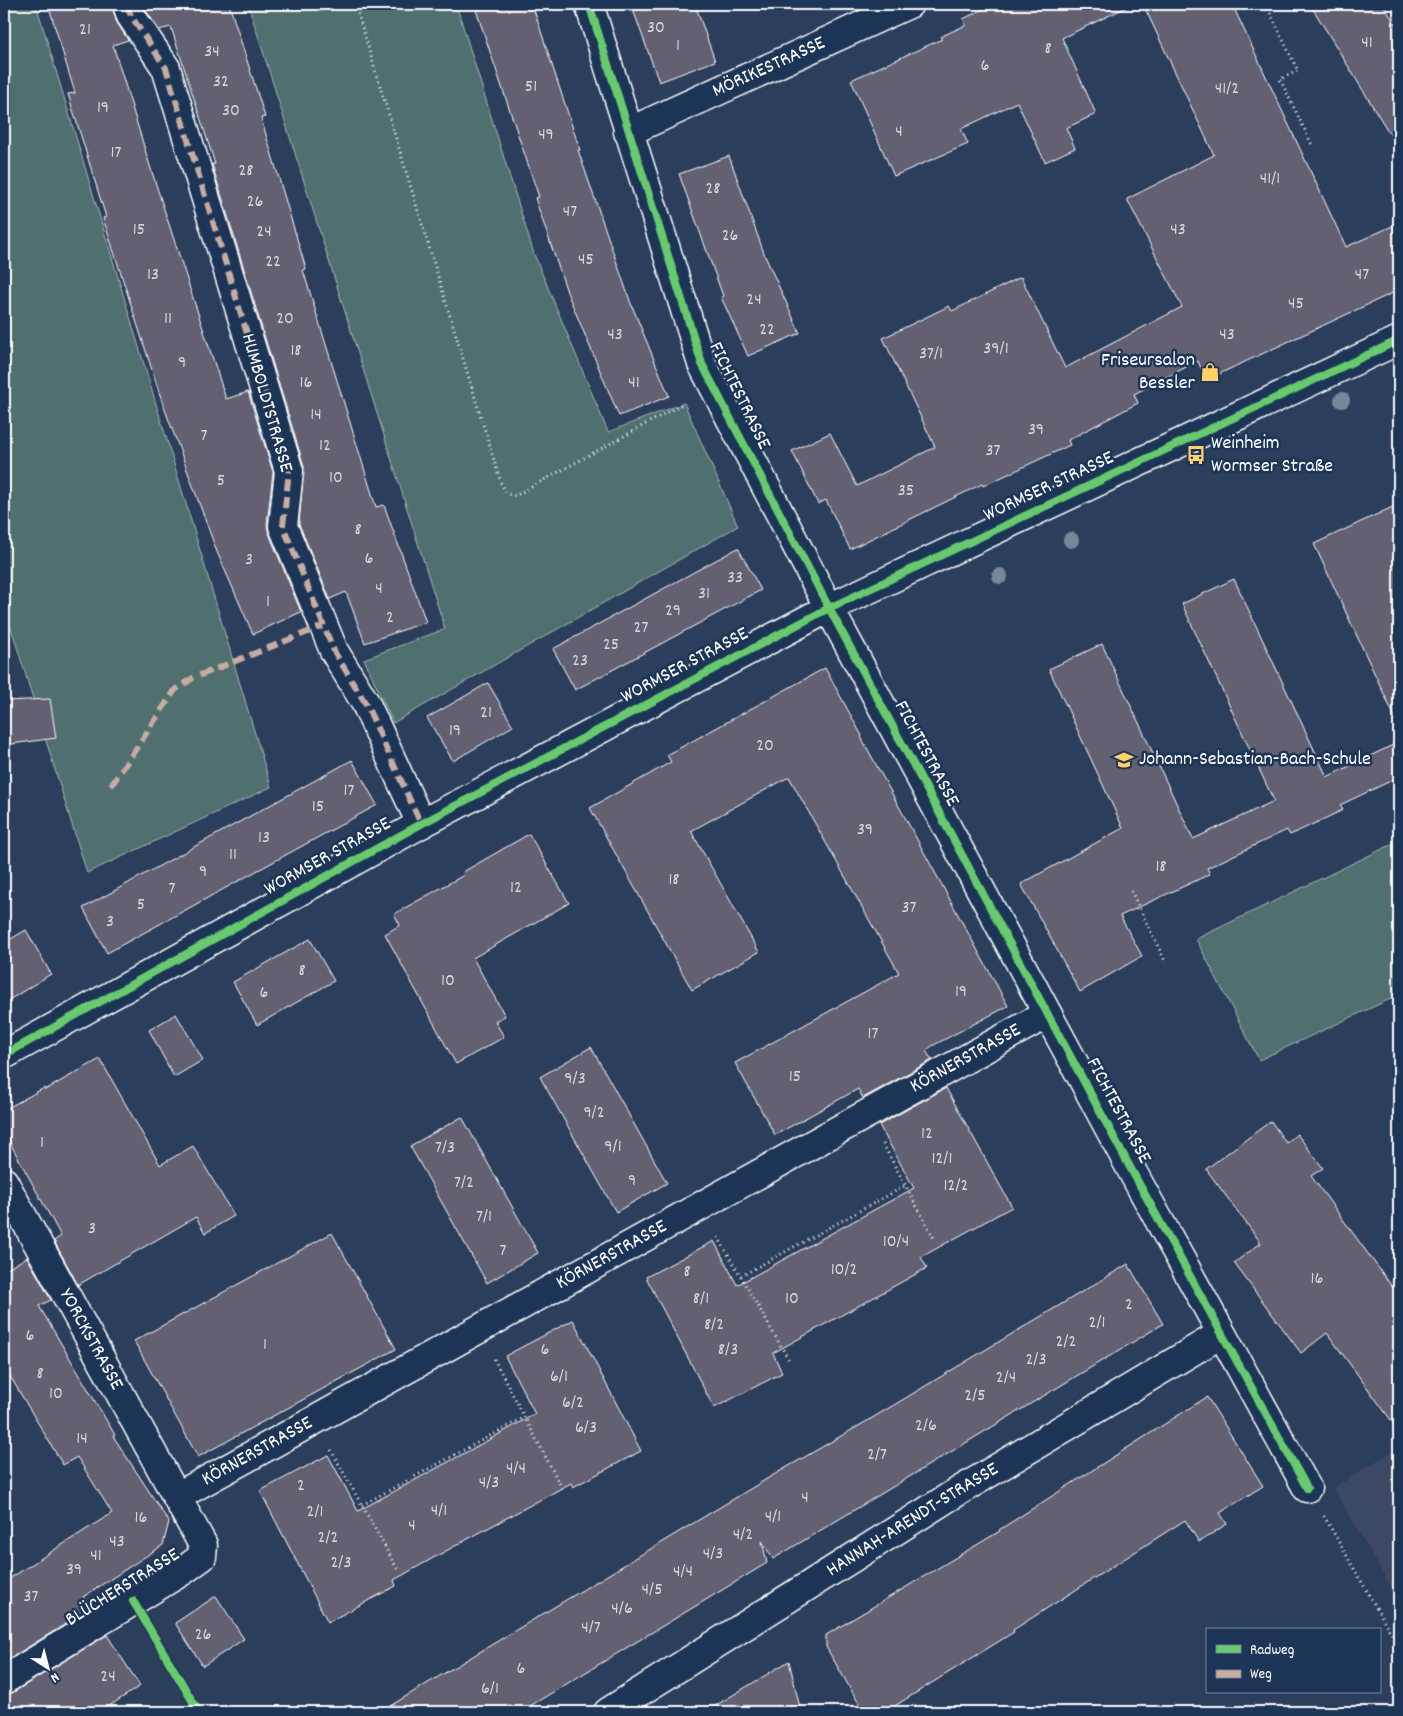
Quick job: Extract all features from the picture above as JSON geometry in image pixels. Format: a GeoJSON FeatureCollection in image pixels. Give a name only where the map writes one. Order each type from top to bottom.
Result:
{"type":"FeatureCollection","features":[{"type":"Feature","properties":{"kind":"street","name":"HUMBOLDTSTRASSE"},"geometry":{"type":"LineString","coordinates":[[127,4],[131,16],[166,68],[289,471],[283,526],[334,651],[366,704],[421,824]]}},
{"type":"Feature","properties":{"kind":"street","name":"FICHTESTRASSE"},"geometry":{"type":"LineString","coordinates":[[589,4],[702,364],[713,387],[829,608],[1047,1014],[1221,1334],[1308,1488]]}},
{"type":"Feature","properties":{"kind":"street","name":"MÖRIKESTRASSE"},"geometry":{"type":"LineString","coordinates":[[628,132],[909,4]]}},
{"type":"Feature","properties":{"kind":"street","name":"WORMSER STRASSE"},"geometry":{"type":"LineString","coordinates":[[4,1055],[421,824],[829,608],[1399,340]]}},
{"type":"Feature","properties":{"kind":"street","name":"KÖRNERSTRASSE"},"geometry":{"type":"LineString","coordinates":[[178,1496],[1047,1014]]}},
{"type":"Feature","properties":{"kind":"street","name":"YORCKSTRASSE"},"geometry":{"type":"LineString","coordinates":[[4,1182],[178,1496]]}},
{"type":"Feature","properties":{"kind":"street","name":"HANNAH-ARENDT-STRASSE"},"geometry":{"type":"LineString","coordinates":[[608,1712],[949,1497],[1221,1334]]}},
{"type":"Feature","properties":{"kind":"street","name":"BLÜCHERSTRASSE"},"geometry":{"type":"LineString","coordinates":[[4,1680],[184,1570],[202,1557],[203,1545],[178,1496]]}},
{"type":"Feature","properties":{"kind":"path"},"geometry":{"type":"LineString","coordinates":[[355,4],[501,483],[507,494],[515,496],[713,387]]}},
{"type":"Feature","properties":{"kind":"path"},"geometry":{"type":"LineString","coordinates":[[1266,4],[1298,72],[1280,79],[1312,144]]}},
{"type":"Feature","properties":{"kind":"path"},"geometry":{"type":"LineString","coordinates":[[1131,891],[1166,963]]}},
{"type":"Feature","properties":{"kind":"path"},"geometry":{"type":"LineString","coordinates":[[867,1114],[935,1240]]}},
{"type":"Feature","properties":{"kind":"path"},"geometry":{"type":"LineString","coordinates":[[741,1276],[905,1186]]}},
{"type":"Feature","properties":{"kind":"path"},"geometry":{"type":"LineString","coordinates":[[701,1206],[789,1360]]}},
{"type":"Feature","properties":{"kind":"path"},"geometry":{"type":"LineString","coordinates":[[479,1330],[562,1488]]}},
{"type":"Feature","properties":{"kind":"path"},"geometry":{"type":"LineString","coordinates":[[362,1504],[525,1417]]}},
{"type":"Feature","properties":{"kind":"path"},"geometry":{"type":"LineString","coordinates":[[314,1421],[399,1572]]}},
{"type":"Feature","properties":{"kind":"path"},"geometry":{"type":"LineString","coordinates":[[1308,1488],[1399,1647]]}},
{"type":"Feature","properties":{"kind":"shaded area"},"geometry":{"type":"Polygon","coordinates":[[[1399,1447],[1399,1601],[1333,1488],[1399,1447]]]}},
{"type":"Feature","properties":{"kind":"green space"},"geometry":{"type":"Polygon","coordinates":[[[4,4],[36,4],[271,787],[87,873],[4,605],[4,4]]]}},
{"type":"Feature","properties":{"kind":"green space"},"geometry":{"type":"Polygon","coordinates":[[[248,4],[456,4],[534,254],[608,432],[684,403],[738,526],[393,723],[364,659],[445,629],[248,4]]]}},
{"type":"Feature","properties":{"kind":"green space"},"geometry":{"type":"Polygon","coordinates":[[[1399,841],[1399,995],[1259,1060],[1196,939],[1399,841]]]}},
{"type":"Feature","properties":{"kind":"building"},"geometry":{"type":"Polygon","coordinates":[[[48,4],[112,4],[116,21],[128,40],[113,45],[150,166],[226,399],[248,392],[273,472],[267,524],[268,531],[301,612],[253,634],[217,552],[163,404],[103,218],[106,217],[68,94],[75,93],[48,4]]]}},
{"type":"Feature","properties":{"kind":"building"},"geometry":{"type":"Polygon","coordinates":[[[143,4],[229,4],[265,117],[261,118],[306,269],[303,270],[376,507],[384,505],[426,622],[365,643],[346,592],[330,599],[299,524],[304,466],[212,164],[215,164],[171,27],[159,30],[143,4]]]}},
{"type":"Feature","properties":{"kind":"building"},"geometry":{"type":"Polygon","coordinates":[[[474,4],[532,4],[580,150],[578,150],[630,301],[669,396],[619,416],[567,292],[535,198],[539,197],[474,4]]]}},
{"type":"Feature","properties":{"kind":"building"},"geometry":{"type":"Polygon","coordinates":[[[631,4],[695,4],[715,61],[659,82],[631,4]]]}},
{"type":"Feature","properties":{"kind":"building"},"geometry":{"type":"Polygon","coordinates":[[[994,4],[1133,4],[1062,38],[1096,114],[1066,128],[1075,148],[1045,162],[1017,102],[961,129],[968,144],[894,176],[851,80],[942,39],[940,37],[966,25],[963,19],[994,4]]]}},
{"type":"Feature","properties":{"kind":"building"},"geometry":{"type":"Polygon","coordinates":[[[1143,4],[1232,4],[1346,247],[1399,223],[1399,290],[1206,380],[1198,361],[1134,394],[1138,403],[1068,440],[1070,445],[983,486],[982,484],[850,549],[826,500],[818,504],[792,451],[830,433],[857,486],[935,447],[883,338],[949,306],[952,311],[1021,277],[1065,368],[1182,307],[1127,199],[1214,155],[1143,4]]]}},
{"type":"Feature","properties":{"kind":"building"},"geometry":{"type":"Polygon","coordinates":[[[1310,4],[1383,4],[1399,30],[1399,149],[1310,4]]]}},
{"type":"Feature","properties":{"kind":"building"},"geometry":{"type":"Polygon","coordinates":[[[729,156],[765,256],[800,333],[748,356],[721,297],[723,296],[679,174],[729,156]]]}},
{"type":"Feature","properties":{"kind":"building"},"geometry":{"type":"Polygon","coordinates":[[[1399,504],[1399,726],[1314,544],[1399,504]]]}},
{"type":"Feature","properties":{"kind":"building"},"geometry":{"type":"Polygon","coordinates":[[[738,548],[761,590],[575,690],[553,649],[738,548]]]}},
{"type":"Feature","properties":{"kind":"building","name":"Johann-Sebastian-Bach-Schule"},"geometry":{"type":"Polygon","coordinates":[[[1234,579],[1327,777],[1399,742],[1399,777],[1340,805],[1343,810],[1290,835],[1287,830],[1207,868],[1210,874],[1120,916],[1142,956],[1080,992],[1021,884],[1123,828],[1049,669],[1102,644],[1193,839],[1274,801],[1182,604],[1234,579]]]}},
{"type":"Feature","properties":{"kind":"building"},"geometry":{"type":"Polygon","coordinates":[[[825,668],[1008,1006],[932,1046],[926,1051],[932,1060],[863,1098],[858,1089],[775,1135],[735,1063],[899,973],[789,777],[691,831],[759,952],[692,990],[590,808],[671,762],[667,755],[825,668]]]}},
{"type":"Feature","properties":{"kind":"building"},"geometry":{"type":"Polygon","coordinates":[[[488,683],[513,726],[453,761],[427,718],[488,683]]]}},
{"type":"Feature","properties":{"kind":"building"},"geometry":{"type":"Polygon","coordinates":[[[50,699],[56,738],[4,745],[4,701],[50,699]]]}},
{"type":"Feature","properties":{"kind":"building"},"geometry":{"type":"Polygon","coordinates":[[[352,760],[377,805],[107,953],[83,908],[352,760]]]}},
{"type":"Feature","properties":{"kind":"building"},"geometry":{"type":"Polygon","coordinates":[[[529,834],[569,903],[473,958],[505,1016],[495,1021],[504,1037],[456,1064],[385,934],[400,925],[394,914],[464,875],[463,872],[529,834]]]}},
{"type":"Feature","properties":{"kind":"building"},"geometry":{"type":"Polygon","coordinates":[[[26,930],[51,974],[4,1003],[4,943],[26,930]]]}},
{"type":"Feature","properties":{"kind":"building"},"geometry":{"type":"Polygon","coordinates":[[[310,939],[334,981],[257,1025],[233,982],[310,939]]]}},
{"type":"Feature","properties":{"kind":"building"},"geometry":{"type":"Polygon","coordinates":[[[176,1014],[203,1060],[174,1077],[149,1030],[176,1014]]]}},
{"type":"Feature","properties":{"kind":"building"},"geometry":{"type":"Polygon","coordinates":[[[591,1047],[667,1183],[616,1212],[540,1077],[591,1047]]]}},
{"type":"Feature","properties":{"kind":"building"},"geometry":{"type":"Polygon","coordinates":[[[100,1059],[160,1165],[193,1146],[234,1216],[205,1233],[196,1217],[78,1285],[54,1241],[61,1236],[4,1132],[4,1110],[44,1088],[45,1090],[100,1059]]]}},
{"type":"Feature","properties":{"kind":"building"},"geometry":{"type":"Polygon","coordinates":[[[946,1088],[1012,1207],[921,1257],[927,1268],[773,1353],[782,1373],[714,1408],[646,1277],[714,1241],[737,1285],[914,1188],[879,1125],[946,1088]]]}},
{"type":"Feature","properties":{"kind":"building"},"geometry":{"type":"Polygon","coordinates":[[[462,1117],[538,1253],[487,1283],[410,1146],[462,1117]]]}},
{"type":"Feature","properties":{"kind":"building"},"geometry":{"type":"Polygon","coordinates":[[[1271,1121],[1286,1143],[1297,1134],[1323,1168],[1311,1176],[1399,1296],[1399,1431],[1327,1333],[1301,1353],[1234,1263],[1261,1243],[1206,1169],[1271,1121]]]}},
{"type":"Feature","properties":{"kind":"building"},"geometry":{"type":"Polygon","coordinates":[[[332,1233],[396,1349],[198,1457],[134,1341],[332,1233]]]}},
{"type":"Feature","properties":{"kind":"building"},"geometry":{"type":"Polygon","coordinates":[[[27,1257],[51,1300],[39,1306],[115,1435],[113,1436],[169,1522],[163,1545],[83,1597],[90,1609],[4,1662],[4,1582],[112,1513],[77,1457],[63,1465],[4,1366],[4,1271],[27,1257]]]}},
{"type":"Feature","properties":{"kind":"building"},"geometry":{"type":"Polygon","coordinates":[[[1128,1264],[1163,1324],[773,1559],[762,1541],[767,1563],[520,1712],[380,1712],[770,1477],[874,1417],[1128,1264]]]}},
{"type":"Feature","properties":{"kind":"building"},"geometry":{"type":"Polygon","coordinates":[[[573,1320],[641,1451],[573,1487],[571,1483],[444,1552],[394,1580],[396,1586],[328,1622],[260,1491],[328,1455],[358,1511],[485,1442],[535,1414],[505,1356],[573,1320]]]}},
{"type":"Feature","properties":{"kind":"building"},"geometry":{"type":"Polygon","coordinates":[[[1207,1397],[1263,1486],[1220,1513],[1227,1524],[1199,1542],[1185,1520],[1013,1630],[1014,1632],[885,1712],[864,1712],[826,1647],[826,1635],[1000,1531],[1207,1397]]]}},
{"type":"Feature","properties":{"kind":"building"},"geometry":{"type":"Polygon","coordinates":[[[216,1596],[244,1639],[203,1666],[175,1623],[216,1596]]]}},
{"type":"Feature","properties":{"kind":"building"},"geometry":{"type":"Polygon","coordinates":[[[107,1635],[140,1686],[100,1712],[4,1712],[4,1696],[107,1635]]]}},
{"type":"Feature","properties":{"kind":"building"},"geometry":{"type":"Polygon","coordinates":[[[789,1661],[801,1712],[705,1712],[789,1661]]]}},
{"type":"Feature","properties":{"kind":"marked path"},"geometry":{"type":"LineString","coordinates":[[127,4],[131,16],[166,68],[289,471],[283,526],[334,651],[366,704],[421,824]]}},
{"type":"Feature","properties":{"kind":"marked path"},"geometry":{"type":"LineString","coordinates":[[111,786],[175,690],[193,678],[323,626]]}},
{"type":"Feature","properties":{"kind":"cycle path"},"geometry":{"type":"LineString","coordinates":[[589,4],[702,364],[829,608],[1138,1182],[1307,1488]]}},
{"type":"Feature","properties":{"kind":"cycle path"},"geometry":{"type":"LineString","coordinates":[[4,1055],[421,824],[829,608],[1399,340]]}},
{"type":"Feature","properties":{"kind":"cycle path"},"geometry":{"type":"LineString","coordinates":[[133,1601],[199,1712]]}},
{"type":"Feature","properties":{"kind":"place","name":"Friseursalon Bessler"},"geometry":{"type":"Point","coordinates":[1210,372]}},
{"type":"Feature","properties":{"kind":"place","name":"Weinheim Wormser Straße"},"geometry":{"type":"Point","coordinates":[1196,455]}},
{"type":"Feature","properties":{"kind":"place","name":"Johann-Sebastian-Bach-Schule"},"geometry":{"type":"Point","coordinates":[1124,760]}}]}
